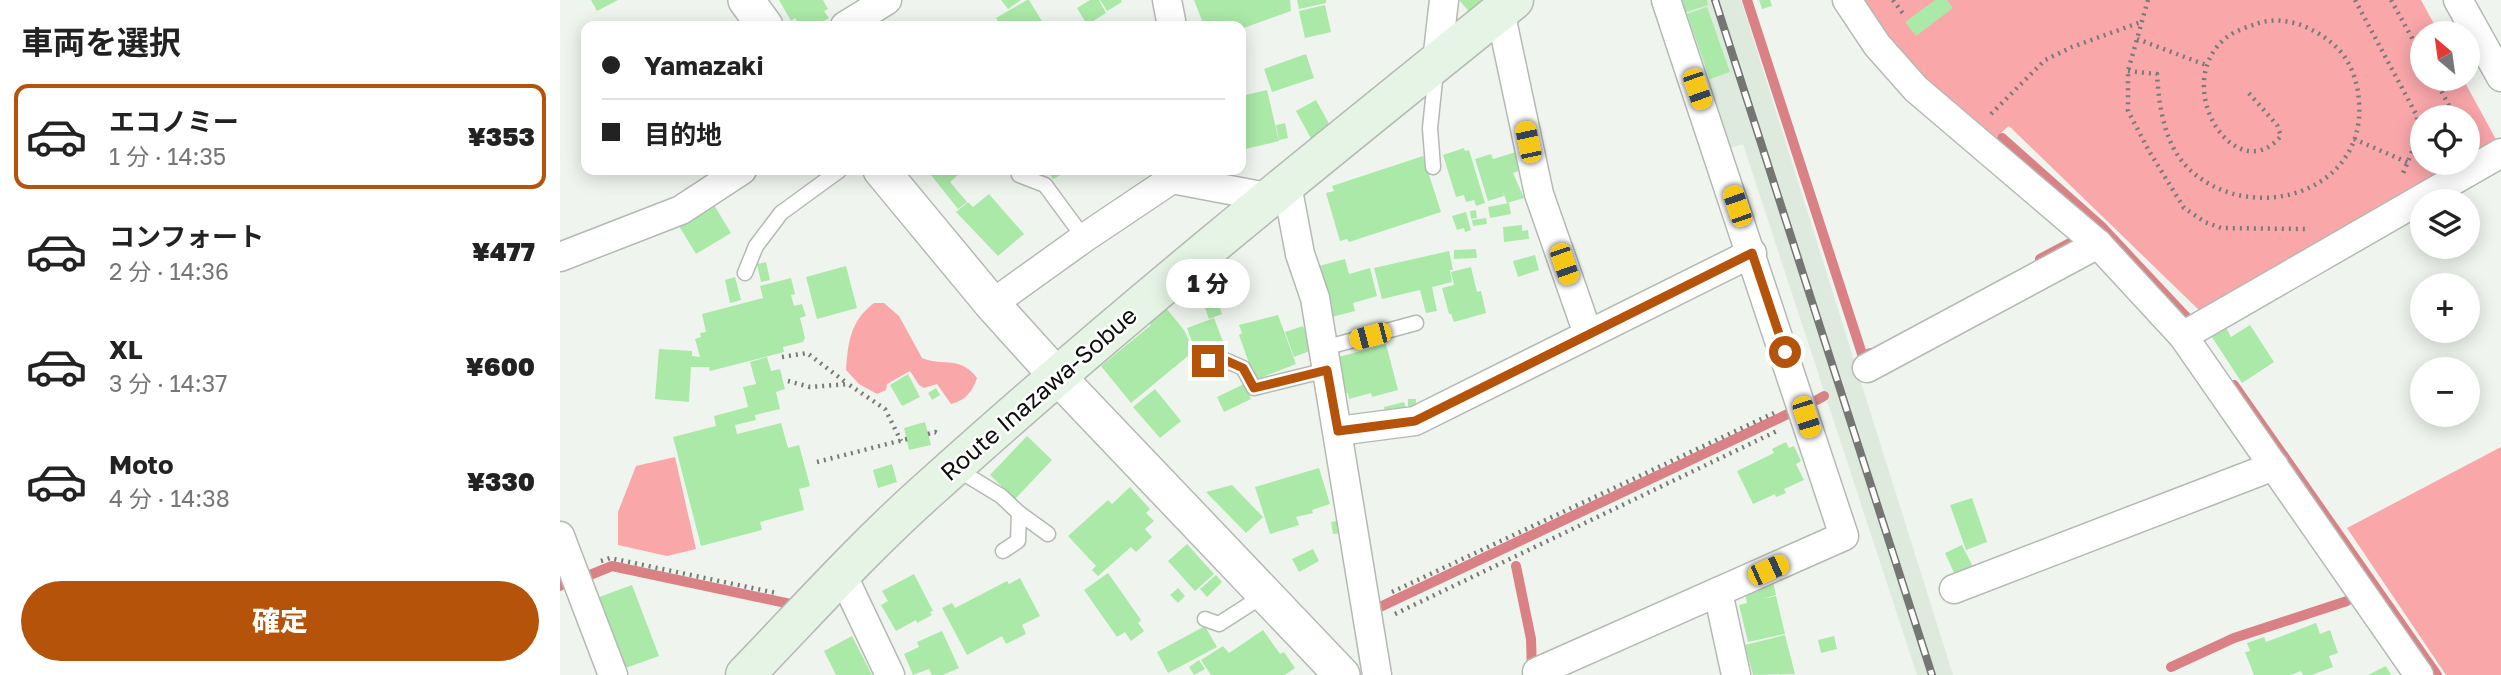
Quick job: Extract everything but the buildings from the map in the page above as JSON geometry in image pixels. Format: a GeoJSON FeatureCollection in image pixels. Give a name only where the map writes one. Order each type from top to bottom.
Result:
{"type":"FeatureCollection","features":[{"type":"Feature","properties":{"kind":"main road","name":"Route Inazawa-Sobue"},"geometry":{"type":"LineString","coordinates":[[745,675],[925,492],[1057,376],[1507,5]]}},
{"type":"Feature","properties":{"kind":"street"},"geometry":{"type":"LineString","coordinates":[[746,0],[761,21]]}},
{"type":"Feature","properties":{"kind":"street"},"geometry":{"type":"LineString","coordinates":[[1167,0],[1171,21]]}},
{"type":"Feature","properties":{"kind":"street"},"geometry":{"type":"LineString","coordinates":[[1437,61],[1444,0]]}},
{"type":"Feature","properties":{"kind":"street"},"geometry":{"type":"LineString","coordinates":[[1537,672],[1844,536],[1667,0]]}},
{"type":"Feature","properties":{"kind":"street"},"geometry":{"type":"LineString","coordinates":[[1847,0],[1877,45],[1916,89],[2098,243],[2183,336],[2419,675]]}},
{"type":"Feature","properties":{"kind":"street"},"geometry":{"type":"LineString","coordinates":[[2458,0],[2501,77]]}},
{"type":"Feature","properties":{"kind":"street"},"geometry":{"type":"LineString","coordinates":[[1507,5],[1539,194],[1588,334]]}},
{"type":"Feature","properties":{"kind":"street"},"geometry":{"type":"LineString","coordinates":[[2183,336],[2501,153]]}},
{"type":"Feature","properties":{"kind":"street"},"geometry":{"type":"LineString","coordinates":[[560,257],[681,210],[734,175]]}},
{"type":"Feature","properties":{"kind":"street"},"geometry":{"type":"LineString","coordinates":[[885,175],[992,304],[1057,376],[1342,675]]}},
{"type":"Feature","properties":{"kind":"street"},"geometry":{"type":"LineString","coordinates":[[992,304],[1172,175]]}},
{"type":"Feature","properties":{"kind":"street"},"geometry":{"type":"LineString","coordinates":[[1179,175],[1280,192],[1315,298],[1377,675]]}},
{"type":"Feature","properties":{"kind":"street"},"geometry":{"type":"LineString","coordinates":[[1867,368],[2098,243]]}},
{"type":"Feature","properties":{"kind":"street"},"geometry":{"type":"LineString","coordinates":[[1338,431],[1415,421],[1752,253]]}},
{"type":"Feature","properties":{"kind":"street"},"geometry":{"type":"LineString","coordinates":[[1954,589],[2274,466]]}},
{"type":"Feature","properties":{"kind":"street"},"geometry":{"type":"LineString","coordinates":[[560,536],[613,675]]}},
{"type":"Feature","properties":{"kind":"street"},"geometry":{"type":"LineString","coordinates":[[842,574],[890,675]]}},
{"type":"Feature","properties":{"kind":"street"},"geometry":{"type":"LineString","coordinates":[[1718,592],[1736,675]]}},
{"type":"Feature","properties":{"kind":"lane"},"geometry":{"type":"LineString","coordinates":[[1433,167],[1430,128],[1437,61]]}},
{"type":"Feature","properties":{"kind":"lane"},"geometry":{"type":"LineString","coordinates":[[745,273],[756,246],[780,213],[833,175]]}},
{"type":"Feature","properties":{"kind":"lane"},"geometry":{"type":"LineString","coordinates":[[1019,175],[1045,185],[1084,237]]}},
{"type":"Feature","properties":{"kind":"lane"},"geometry":{"type":"LineString","coordinates":[[1208,361],[1218,357],[1243,368],[1254,388],[1416,323]]}},
{"type":"Feature","properties":{"kind":"lane"},"geometry":{"type":"LineString","coordinates":[[954,467],[1001,496],[1048,534]]}},
{"type":"Feature","properties":{"kind":"lane"},"geometry":{"type":"LineString","coordinates":[[1003,551],[1018,541],[1019,513]]}},
{"type":"Feature","properties":{"kind":"lane"},"geometry":{"type":"LineString","coordinates":[[1205,619],[1219,624],[1265,594]]}},
{"type":"Feature","properties":{"kind":"path"},"geometry":{"type":"LineString","coordinates":[[1893,0],[1904,15]]}},
{"type":"Feature","properties":{"kind":"path"},"geometry":{"type":"LineString","coordinates":[[2148,0],[2129,71],[2129,111],[2149,151],[2184,208],[2205,222],[2221,228],[2312,228]]}},
{"type":"Feature","properties":{"kind":"path"},"geometry":{"type":"LineString","coordinates":[[2354,0],[2417,116],[2417,139],[2401,179]]}},
{"type":"Feature","properties":{"kind":"path"},"geometry":{"type":"LineString","coordinates":[[2391,0],[2410,34]]}},
{"type":"Feature","properties":{"kind":"path"},"geometry":{"type":"LineString","coordinates":[[2129,71],[2157,74],[2164,125],[2176,151],[2187,167],[2207,183],[2226,192],[2246,198],[2297,194],[2321,181],[2340,165],[2351,148],[2359,123],[2356,81],[2336,46],[2311,29],[2282,21],[2261,22],[2227,37],[2206,65],[2204,100],[2218,133],[2230,144],[2250,151],[2272,147],[2281,136],[2277,125],[2246,90]]}},
{"type":"Feature","properties":{"kind":"path"},"geometry":{"type":"LineString","coordinates":[[1970,135],[2045,60],[2072,47],[2142,22]]}},
{"type":"Feature","properties":{"kind":"path"},"geometry":{"type":"LineString","coordinates":[[2137,40],[2206,65]]}},
{"type":"Feature","properties":{"kind":"path"},"geometry":{"type":"LineString","coordinates":[[2354,139],[2409,163]]}},
{"type":"Feature","properties":{"kind":"path"},"geometry":{"type":"LineString","coordinates":[[782,357],[807,353],[885,410],[904,440],[817,463]]}},
{"type":"Feature","properties":{"kind":"path"},"geometry":{"type":"LineString","coordinates":[[788,381],[810,387],[848,384]]}},
{"type":"Feature","properties":{"kind":"path"},"geometry":{"type":"LineString","coordinates":[[1367,615],[1804,409]]}},
{"type":"Feature","properties":{"kind":"path"},"geometry":{"type":"LineString","coordinates":[[1367,615],[1804,409]]}},
{"type":"Feature","properties":{"kind":"path"},"geometry":{"type":"LineString","coordinates":[[573,571],[610,558],[816,601]]}},
{"type":"Feature","properties":{"kind":"shaded area"},"geometry":{"type":"Polygon","coordinates":[[[1680,0],[1741,0],[1953,675],[1917,675],[1743,144],[1730,148],[1680,0]]]}},
{"type":"Feature","properties":{"kind":"shaded area"},"geometry":{"type":"Polygon","coordinates":[[[1860,0],[2421,0],[2432,21],[2410,21],[2410,91],[2470,91],[2477,105],[2410,105],[2410,175],[2445,175],[2420,189],[2410,189],[2410,194],[2201,312],[2009,126],[1995,138],[1902,57],[1860,0]]]}},
{"type":"Feature","properties":{"kind":"shaded area"},"geometry":{"type":"Polygon","coordinates":[[[2480,110],[2499,145],[2480,155],[2480,110]]]}},
{"type":"Feature","properties":{"kind":"shaded area"},"geometry":{"type":"Polygon","coordinates":[[[874,303],[884,303],[899,316],[922,358],[958,364],[971,371],[977,378],[968,395],[951,404],[937,384],[924,388],[910,371],[887,384],[886,390],[877,394],[859,384],[846,370],[849,342],[860,317],[874,303]]]}},
{"type":"Feature","properties":{"kind":"shaded area"},"geometry":{"type":"Polygon","coordinates":[[[2501,447],[2501,675],[2446,675],[2347,528],[2501,447]]]}},
{"type":"Feature","properties":{"kind":"shaded area"},"geometry":{"type":"Polygon","coordinates":[[[675,457],[696,549],[667,556],[618,545],[618,512],[636,466],[675,457]]]}},
{"type":"Feature","properties":{"kind":"waterway"},"geometry":{"type":"LineString","coordinates":[[1747,0],[1863,357],[1870,353]]}},
{"type":"Feature","properties":{"kind":"waterway"},"geometry":{"type":"LineString","coordinates":[[2002,138],[2101,226],[2189,320]]}},
{"type":"Feature","properties":{"kind":"waterway"},"geometry":{"type":"LineString","coordinates":[[2040,259],[2072,242]]}},
{"type":"Feature","properties":{"kind":"waterway"},"geometry":{"type":"LineString","coordinates":[[2234,385],[2437,675]]}},
{"type":"Feature","properties":{"kind":"waterway"},"geometry":{"type":"LineString","coordinates":[[1817,400],[1824,396]]}},
{"type":"Feature","properties":{"kind":"waterway"},"geometry":{"type":"LineString","coordinates":[[1380,607],[1792,412]]}},
{"type":"Feature","properties":{"kind":"waterway"},"geometry":{"type":"LineString","coordinates":[[585,577],[612,566],[800,606]]}},
{"type":"Feature","properties":{"kind":"waterway"},"geometry":{"type":"LineString","coordinates":[[1516,566],[1531,639],[1532,671]]}},
{"type":"Feature","properties":{"kind":"waterway"},"geometry":{"type":"LineString","coordinates":[[2171,667],[2234,638],[2347,601]]}},
{"type":"Feature","properties":{"kind":"railway"},"geometry":{"type":"LineString","coordinates":[[1715,0],[1932,675]]}},
{"type":"Feature","properties":{"kind":"route"},"geometry":{"type":"LineString","coordinates":[[1208,361],[1218,357],[1243,368],[1254,388],[1327,370],[1338,431],[1415,421],[1752,253],[1785,352]]}}]}
